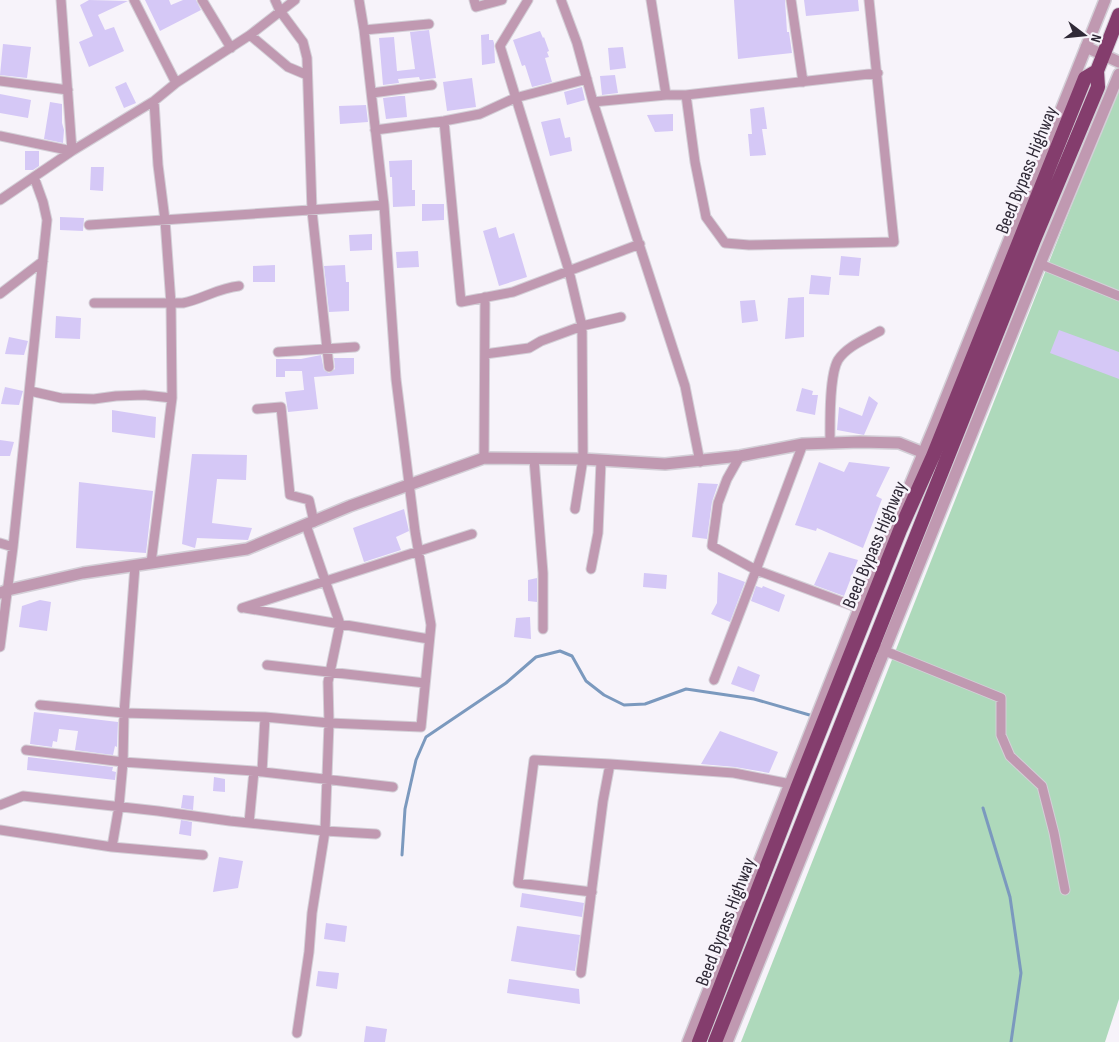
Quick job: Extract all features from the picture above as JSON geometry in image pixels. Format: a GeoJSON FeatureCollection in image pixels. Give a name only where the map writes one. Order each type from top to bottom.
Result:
{"type":"FeatureCollection","features":[{"type":"Feature","properties":{"kind":"highway","name":"Beed Bypass Highway"},"geometry":{"type":"LineString","coordinates":[[715,1042],[774,910],[858,700],[878,649],[940,459],[1098,87],[1097,71],[1119,15]]}},
{"type":"Feature","properties":{"kind":"highway","name":"Beed Bypass Highway"},"geometry":{"type":"LineString","coordinates":[[700,1042],[748,902],[864,610],[900,530],[940,459]]}},
{"type":"Feature","properties":{"kind":"street"},"geometry":{"type":"LineString","coordinates":[[61,0],[72,151]]}},
{"type":"Feature","properties":{"kind":"street"},"geometry":{"type":"LineString","coordinates":[[134,0],[176,83]]}},
{"type":"Feature","properties":{"kind":"street"},"geometry":{"type":"LineString","coordinates":[[202,0],[231,48]]}},
{"type":"Feature","properties":{"kind":"street"},"geometry":{"type":"LineString","coordinates":[[275,0],[280,11],[302,42],[307,58],[312,210],[328,366]]}},
{"type":"Feature","properties":{"kind":"street"},"geometry":{"type":"LineString","coordinates":[[0,200],[72,151],[154,101],[176,83],[250,35],[295,0]]}},
{"type":"Feature","properties":{"kind":"street"},"geometry":{"type":"LineString","coordinates":[[40,705],[124,712],[265,717],[329,723],[421,727],[431,625],[408,484],[396,378],[384,205],[372,93],[359,0]]}},
{"type":"Feature","properties":{"kind":"street"},"geometry":{"type":"LineString","coordinates":[[474,0],[476,7],[502,0]]}},
{"type":"Feature","properties":{"kind":"street"},"geometry":{"type":"LineString","coordinates":[[528,0],[500,46],[569,271],[582,326],[583,459],[575,509]]}},
{"type":"Feature","properties":{"kind":"street"},"geometry":{"type":"LineString","coordinates":[[561,0],[577,43],[593,102],[685,386],[700,462]]}},
{"type":"Feature","properties":{"kind":"street"},"geometry":{"type":"LineString","coordinates":[[650,0],[666,95]]}},
{"type":"Feature","properties":{"kind":"street"},"geometry":{"type":"LineString","coordinates":[[791,0],[803,82]]}},
{"type":"Feature","properties":{"kind":"street"},"geometry":{"type":"LineString","coordinates":[[686,95],[694,162],[706,217],[725,243],[749,246],[894,242],[869,0]]}},
{"type":"Feature","properties":{"kind":"street"},"geometry":{"type":"LineString","coordinates":[[940,459],[1086,47],[1105,0]]}},
{"type":"Feature","properties":{"kind":"street"},"geometry":{"type":"LineString","coordinates":[[364,30],[429,24]]}},
{"type":"Feature","properties":{"kind":"street"},"geometry":{"type":"LineString","coordinates":[[250,35],[288,67],[307,76]]}},
{"type":"Feature","properties":{"kind":"street"},"geometry":{"type":"LineString","coordinates":[[1086,47],[1119,62]]}},
{"type":"Feature","properties":{"kind":"street"},"geometry":{"type":"LineString","coordinates":[[593,102],[666,95],[686,95],[878,73]]}},
{"type":"Feature","properties":{"kind":"street"},"geometry":{"type":"LineString","coordinates":[[940,459],[1040,264],[1119,74]]}},
{"type":"Feature","properties":{"kind":"street"},"geometry":{"type":"LineString","coordinates":[[375,130],[444,122],[480,114],[515,98],[587,79]]}},
{"type":"Feature","properties":{"kind":"street"},"geometry":{"type":"LineString","coordinates":[[0,81],[68,90]]}},
{"type":"Feature","properties":{"kind":"street"},"geometry":{"type":"LineString","coordinates":[[372,93],[432,86]]}},
{"type":"Feature","properties":{"kind":"street"},"geometry":{"type":"LineString","coordinates":[[151,563],[172,398],[171,304],[154,101]]}},
{"type":"Feature","properties":{"kind":"street"},"geometry":{"type":"LineString","coordinates":[[444,122],[461,302],[513,292],[640,244]]}},
{"type":"Feature","properties":{"kind":"street"},"geometry":{"type":"LineString","coordinates":[[0,136],[72,151]]}},
{"type":"Feature","properties":{"kind":"street"},"geometry":{"type":"LineString","coordinates":[[0,647],[4,591],[13,547],[47,220],[34,177]]}},
{"type":"Feature","properties":{"kind":"street"},"geometry":{"type":"LineString","coordinates":[[89,225],[384,205]]}},
{"type":"Feature","properties":{"kind":"street"},"geometry":{"type":"LineString","coordinates":[[0,294],[42,261]]}},
{"type":"Feature","properties":{"kind":"street"},"geometry":{"type":"LineString","coordinates":[[1040,264],[1119,296]]}},
{"type":"Feature","properties":{"kind":"street"},"geometry":{"type":"LineString","coordinates":[[94,303],[171,304],[197,300],[224,288],[239,286]]}},
{"type":"Feature","properties":{"kind":"street"},"geometry":{"type":"LineString","coordinates":[[484,458],[485,297]]}},
{"type":"Feature","properties":{"kind":"street"},"geometry":{"type":"LineString","coordinates":[[485,354],[528,348],[582,326],[621,317]]}},
{"type":"Feature","properties":{"kind":"street"},"geometry":{"type":"LineString","coordinates":[[830,442],[831,388],[838,361],[850,348],[880,331]]}},
{"type":"Feature","properties":{"kind":"street"},"geometry":{"type":"LineString","coordinates":[[278,352],[355,347]]}},
{"type":"Feature","properties":{"kind":"street"},"geometry":{"type":"LineString","coordinates":[[30,391],[62,398],[94,400],[116,396],[144,395],[172,398]]}},
{"type":"Feature","properties":{"kind":"street"},"geometry":{"type":"LineString","coordinates":[[257,409],[281,406],[290,495],[309,500],[310,524],[325,582],[340,624],[328,682],[329,723],[324,831],[297,1034]]}},
{"type":"Feature","properties":{"kind":"street"},"geometry":{"type":"LineString","coordinates":[[4,591],[83,573],[247,549],[350,506],[484,458],[583,459],[601,462],[665,464],[700,462],[803,444],[830,442],[899,443],[940,459]]}},
{"type":"Feature","properties":{"kind":"street"},"geometry":{"type":"LineString","coordinates":[[714,680],[803,444]]}},
{"type":"Feature","properties":{"kind":"street"},"geometry":{"type":"LineString","coordinates":[[740,456],[726,479],[718,503],[712,546],[756,570],[864,610]]}},
{"type":"Feature","properties":{"kind":"street"},"geometry":{"type":"LineString","coordinates":[[534,459],[543,573],[543,629]]}},
{"type":"Feature","properties":{"kind":"street"},"geometry":{"type":"LineString","coordinates":[[591,569],[598,533],[601,462]]}},
{"type":"Feature","properties":{"kind":"street"},"geometry":{"type":"LineString","coordinates":[[430,639],[242,608],[472,534]]}},
{"type":"Feature","properties":{"kind":"street"},"geometry":{"type":"LineString","coordinates":[[0,543],[13,547]]}},
{"type":"Feature","properties":{"kind":"street"},"geometry":{"type":"LineString","coordinates":[[112,847],[119,806],[123,762],[124,712],[135,566]]}},
{"type":"Feature","properties":{"kind":"street"},"geometry":{"type":"LineString","coordinates":[[878,649],[1001,698],[1001,735],[1010,756],[1042,786],[1065,890]]}},
{"type":"Feature","properties":{"kind":"street"},"geometry":{"type":"LineString","coordinates":[[267,665],[425,683]]}},
{"type":"Feature","properties":{"kind":"street"},"geometry":{"type":"LineString","coordinates":[[249,823],[265,717]]}},
{"type":"Feature","properties":{"kind":"street"},"geometry":{"type":"LineString","coordinates":[[26,750],[123,762],[258,771],[394,786]]}},
{"type":"Feature","properties":{"kind":"street"},"geometry":{"type":"LineString","coordinates":[[592,892],[518,883],[534,760],[734,773],[795,785]]}},
{"type":"Feature","properties":{"kind":"street"},"geometry":{"type":"LineString","coordinates":[[581,973],[603,802],[610,764]]}},
{"type":"Feature","properties":{"kind":"street"},"geometry":{"type":"LineString","coordinates":[[0,805],[23,796],[249,823],[376,834]]}},
{"type":"Feature","properties":{"kind":"street"},"geometry":{"type":"LineString","coordinates":[[0,830],[112,847],[203,854]]}},
{"type":"Feature","properties":{"kind":"street"},"geometry":{"type":"LineString","coordinates":[[688,1042],[748,902]]}},
{"type":"Feature","properties":{"kind":"street"},"geometry":{"type":"LineString","coordinates":[[727,1042],[774,910]]}},
{"type":"Feature","properties":{"kind":"green space"},"geometry":{"type":"Polygon","coordinates":[[[1119,85],[1119,999],[1105,1042],[741,1042],[1119,85]]]}},
{"type":"Feature","properties":{"kind":"building"},"geometry":{"type":"Polygon","coordinates":[[[89,0],[128,1],[98,15],[105,30],[114,27],[124,51],[89,67],[79,42],[93,36],[80,5],[89,0]]]}},
{"type":"Feature","properties":{"kind":"building"},"geometry":{"type":"Polygon","coordinates":[[[145,0],[169,0],[171,5],[183,0],[196,0],[201,10],[160,31],[145,0]]]}},
{"type":"Feature","properties":{"kind":"building"},"geometry":{"type":"Polygon","coordinates":[[[734,0],[785,0],[787,32],[789,32],[792,53],[738,59],[734,0]]]}},
{"type":"Feature","properties":{"kind":"building"},"geometry":{"type":"Polygon","coordinates":[[[804,0],[858,0],[859,11],[806,16],[804,0]]]}},
{"type":"Feature","properties":{"kind":"building"},"geometry":{"type":"Polygon","coordinates":[[[429,30],[436,78],[420,80],[419,77],[398,79],[399,83],[383,85],[379,38],[394,37],[397,71],[415,69],[410,32],[429,30]]]}},
{"type":"Feature","properties":{"kind":"building"},"geometry":{"type":"Polygon","coordinates":[[[540,31],[549,51],[547,52],[549,57],[545,58],[552,82],[532,87],[525,65],[522,66],[513,40],[540,31]]]}},
{"type":"Feature","properties":{"kind":"building"},"geometry":{"type":"Polygon","coordinates":[[[489,34],[489,40],[493,40],[494,43],[495,63],[482,65],[481,35],[489,34]]]}},
{"type":"Feature","properties":{"kind":"building"},"geometry":{"type":"Polygon","coordinates":[[[3,44],[31,47],[27,78],[0,75],[3,44]]]}},
{"type":"Feature","properties":{"kind":"building"},"geometry":{"type":"Polygon","coordinates":[[[623,47],[626,68],[610,70],[608,48],[623,47]]]}},
{"type":"Feature","properties":{"kind":"building"},"geometry":{"type":"Polygon","coordinates":[[[615,75],[618,93],[602,95],[600,76],[615,75]]]}},
{"type":"Feature","properties":{"kind":"building"},"geometry":{"type":"Polygon","coordinates":[[[472,78],[476,107],[447,111],[443,82],[472,78]]]}},
{"type":"Feature","properties":{"kind":"building"},"geometry":{"type":"Polygon","coordinates":[[[126,82],[136,103],[124,108],[115,87],[126,82]]]}},
{"type":"Feature","properties":{"kind":"building"},"geometry":{"type":"Polygon","coordinates":[[[582,87],[585,100],[567,105],[564,92],[582,87]]]}},
{"type":"Feature","properties":{"kind":"building"},"geometry":{"type":"Polygon","coordinates":[[[0,94],[31,100],[28,118],[0,113],[0,94]]]}},
{"type":"Feature","properties":{"kind":"building"},"geometry":{"type":"Polygon","coordinates":[[[405,96],[407,117],[386,119],[383,98],[405,96]]]}},
{"type":"Feature","properties":{"kind":"building"},"geometry":{"type":"Polygon","coordinates":[[[50,102],[62,104],[63,143],[44,139],[50,102]]]}},
{"type":"Feature","properties":{"kind":"building"},"geometry":{"type":"Polygon","coordinates":[[[366,105],[368,122],[340,124],[339,106],[366,105]]]}},
{"type":"Feature","properties":{"kind":"building"},"geometry":{"type":"Polygon","coordinates":[[[764,107],[767,129],[762,129],[766,155],[750,156],[748,134],[752,134],[750,109],[764,107]]]}},
{"type":"Feature","properties":{"kind":"building"},"geometry":{"type":"Polygon","coordinates":[[[673,114],[673,131],[655,132],[647,115],[673,114]]]}},
{"type":"Feature","properties":{"kind":"building"},"geometry":{"type":"Polygon","coordinates":[[[560,118],[565,138],[570,137],[572,151],[550,156],[541,122],[560,118]]]}},
{"type":"Feature","properties":{"kind":"building"},"geometry":{"type":"Polygon","coordinates":[[[25,151],[39,151],[39,166],[33,170],[25,170],[25,151]]]}},
{"type":"Feature","properties":{"kind":"building"},"geometry":{"type":"Polygon","coordinates":[[[412,160],[412,190],[415,190],[415,206],[393,207],[392,177],[390,177],[389,161],[412,160]]]}},
{"type":"Feature","properties":{"kind":"building"},"geometry":{"type":"Polygon","coordinates":[[[91,167],[104,167],[103,191],[90,190],[91,167]]]}},
{"type":"Feature","properties":{"kind":"building"},"geometry":{"type":"Polygon","coordinates":[[[422,204],[444,204],[444,220],[422,221],[422,204]]]}},
{"type":"Feature","properties":{"kind":"building"},"geometry":{"type":"Polygon","coordinates":[[[60,217],[84,218],[83,231],[60,230],[60,217]]]}},
{"type":"Feature","properties":{"kind":"building"},"geometry":{"type":"Polygon","coordinates":[[[496,227],[499,238],[514,233],[527,277],[499,286],[483,231],[496,227]]]}},
{"type":"Feature","properties":{"kind":"building"},"geometry":{"type":"Polygon","coordinates":[[[372,234],[372,250],[350,251],[349,235],[372,234]]]}},
{"type":"Feature","properties":{"kind":"building"},"geometry":{"type":"Polygon","coordinates":[[[418,251],[419,267],[397,268],[396,252],[418,251]]]}},
{"type":"Feature","properties":{"kind":"building"},"geometry":{"type":"Polygon","coordinates":[[[841,256],[861,258],[859,276],[839,275],[841,256]]]}},
{"type":"Feature","properties":{"kind":"building"},"geometry":{"type":"Polygon","coordinates":[[[275,265],[275,282],[253,282],[253,266],[275,265]]]}},
{"type":"Feature","properties":{"kind":"building"},"geometry":{"type":"Polygon","coordinates":[[[345,265],[346,282],[349,282],[349,311],[329,312],[324,266],[345,265]]]}},
{"type":"Feature","properties":{"kind":"building"},"geometry":{"type":"Polygon","coordinates":[[[811,275],[831,277],[829,295],[809,294],[811,275]]]}},
{"type":"Feature","properties":{"kind":"building"},"geometry":{"type":"Polygon","coordinates":[[[804,297],[804,337],[785,339],[788,298],[804,297]]]}},
{"type":"Feature","properties":{"kind":"building"},"geometry":{"type":"Polygon","coordinates":[[[755,300],[758,321],[742,323],[740,301],[755,300]]]}},
{"type":"Feature","properties":{"kind":"building"},"geometry":{"type":"Polygon","coordinates":[[[56,316],[81,318],[80,339],[55,338],[56,316]]]}},
{"type":"Feature","properties":{"kind":"building"},"geometry":{"type":"Polygon","coordinates":[[[1059,330],[1119,352],[1119,379],[1050,353],[1059,330]]]}},
{"type":"Feature","properties":{"kind":"building"},"geometry":{"type":"Polygon","coordinates":[[[9,337],[28,341],[24,355],[5,354],[9,337]]]}},
{"type":"Feature","properties":{"kind":"building"},"geometry":{"type":"Polygon","coordinates":[[[321,355],[324,370],[329,373],[335,369],[334,358],[354,358],[354,374],[314,377],[318,409],[288,412],[285,392],[304,390],[302,371],[285,371],[285,377],[276,377],[276,359],[301,359],[321,355]]]}},
{"type":"Feature","properties":{"kind":"building"},"geometry":{"type":"Polygon","coordinates":[[[5,387],[23,391],[19,405],[1,404],[5,387]]]}},
{"type":"Feature","properties":{"kind":"building"},"geometry":{"type":"Polygon","coordinates":[[[802,388],[813,391],[812,395],[818,395],[815,415],[796,411],[802,388]]]}},
{"type":"Feature","properties":{"kind":"building"},"geometry":{"type":"Polygon","coordinates":[[[869,396],[878,403],[864,435],[837,430],[839,407],[862,416],[869,396]]]}},
{"type":"Feature","properties":{"kind":"building"},"geometry":{"type":"Polygon","coordinates":[[[112,410],[156,417],[155,438],[112,432],[112,410]]]}},
{"type":"Feature","properties":{"kind":"building"},"geometry":{"type":"Polygon","coordinates":[[[0,440],[14,442],[10,456],[0,456],[0,440]]]}},
{"type":"Feature","properties":{"kind":"building"},"geometry":{"type":"Polygon","coordinates":[[[192,454],[247,455],[246,480],[217,479],[212,523],[252,528],[248,540],[197,538],[195,548],[182,544],[192,454]]]}},
{"type":"Feature","properties":{"kind":"building"},"geometry":{"type":"Polygon","coordinates":[[[819,462],[844,472],[849,462],[890,467],[876,496],[882,499],[863,548],[817,528],[816,531],[795,525],[819,462]]]}},
{"type":"Feature","properties":{"kind":"building"},"geometry":{"type":"Polygon","coordinates":[[[79,482],[153,491],[146,553],[76,548],[79,482]]]}},
{"type":"Feature","properties":{"kind":"building"},"geometry":{"type":"Polygon","coordinates":[[[698,483],[718,484],[712,502],[707,539],[692,537],[698,483]]]}},
{"type":"Feature","properties":{"kind":"building"},"geometry":{"type":"Polygon","coordinates":[[[404,509],[409,531],[396,537],[401,550],[364,562],[353,528],[404,509]]]}},
{"type":"Feature","properties":{"kind":"building"},"geometry":{"type":"Polygon","coordinates":[[[829,552],[858,560],[844,596],[814,585],[829,552]]]}},
{"type":"Feature","properties":{"kind":"building"},"geometry":{"type":"Polygon","coordinates":[[[718,572],[745,582],[730,622],[711,614],[717,603],[718,572]]]}},
{"type":"Feature","properties":{"kind":"building"},"geometry":{"type":"Polygon","coordinates":[[[644,573],[667,575],[666,589],[643,587],[644,573]]]}},
{"type":"Feature","properties":{"kind":"building"},"geometry":{"type":"Polygon","coordinates":[[[537,578],[537,602],[528,601],[528,580],[537,578]]]}},
{"type":"Feature","properties":{"kind":"building"},"geometry":{"type":"Polygon","coordinates":[[[756,586],[762,588],[763,586],[785,595],[779,612],[751,601],[756,586]]]}},
{"type":"Feature","properties":{"kind":"building"},"geometry":{"type":"Polygon","coordinates":[[[40,600],[51,602],[47,631],[19,627],[22,606],[40,600]]]}},
{"type":"Feature","properties":{"kind":"building"},"geometry":{"type":"Polygon","coordinates":[[[530,617],[531,639],[514,637],[516,618],[530,617]]]}},
{"type":"Feature","properties":{"kind":"building"},"geometry":{"type":"Polygon","coordinates":[[[738,666],[760,675],[754,692],[731,684],[738,666]]]}},
{"type":"Feature","properties":{"kind":"building"},"geometry":{"type":"Polygon","coordinates":[[[34,712],[118,722],[117,747],[115,746],[113,755],[75,750],[78,731],[59,729],[57,742],[53,741],[52,747],[30,744],[34,712]]]}},
{"type":"Feature","properties":{"kind":"building"},"geometry":{"type":"Polygon","coordinates":[[[720,731],[778,752],[769,773],[701,764],[720,731]]]}},
{"type":"Feature","properties":{"kind":"building"},"geometry":{"type":"Polygon","coordinates":[[[28,757],[113,767],[112,771],[116,772],[115,780],[27,770],[28,757]]]}},
{"type":"Feature","properties":{"kind":"building"},"geometry":{"type":"Polygon","coordinates":[[[214,777],[225,779],[225,792],[213,791],[214,777]]]}},
{"type":"Feature","properties":{"kind":"building"},"geometry":{"type":"Polygon","coordinates":[[[183,795],[194,796],[193,810],[181,808],[183,795]]]}},
{"type":"Feature","properties":{"kind":"building"},"geometry":{"type":"Polygon","coordinates":[[[181,820],[192,822],[191,836],[179,834],[181,820]]]}},
{"type":"Feature","properties":{"kind":"building"},"geometry":{"type":"Polygon","coordinates":[[[219,857],[243,861],[238,888],[213,892],[219,857]]]}},
{"type":"Feature","properties":{"kind":"building"},"geometry":{"type":"Polygon","coordinates":[[[522,893],[584,903],[582,917],[520,907],[522,893]]]}},
{"type":"Feature","properties":{"kind":"building"},"geometry":{"type":"Polygon","coordinates":[[[326,923],[347,926],[345,942],[324,939],[326,923]]]}},
{"type":"Feature","properties":{"kind":"building"},"geometry":{"type":"Polygon","coordinates":[[[517,926],[580,935],[575,971],[511,961],[517,926]]]}},
{"type":"Feature","properties":{"kind":"building"},"geometry":{"type":"Polygon","coordinates":[[[318,971],[339,973],[337,989],[316,986],[318,971]]]}},
{"type":"Feature","properties":{"kind":"building"},"geometry":{"type":"Polygon","coordinates":[[[509,979],[579,989],[580,1004],[507,993],[509,979]]]}},
{"type":"Feature","properties":{"kind":"building"},"geometry":{"type":"Polygon","coordinates":[[[366,1026],[387,1029],[385,1042],[364,1042],[366,1026]]]}},
{"type":"Feature","properties":{"kind":"waterway"},"geometry":{"type":"LineString","coordinates":[[402,855],[405,809],[416,760],[426,737],[506,683],[536,657],[560,651],[572,656],[586,681],[604,695],[624,705],[645,704],[686,689],[754,699],[813,716]]}},
{"type":"Feature","properties":{"kind":"waterway"},"geometry":{"type":"LineString","coordinates":[[983,808],[1010,897],[1021,973],[1011,1042]]}}]}
